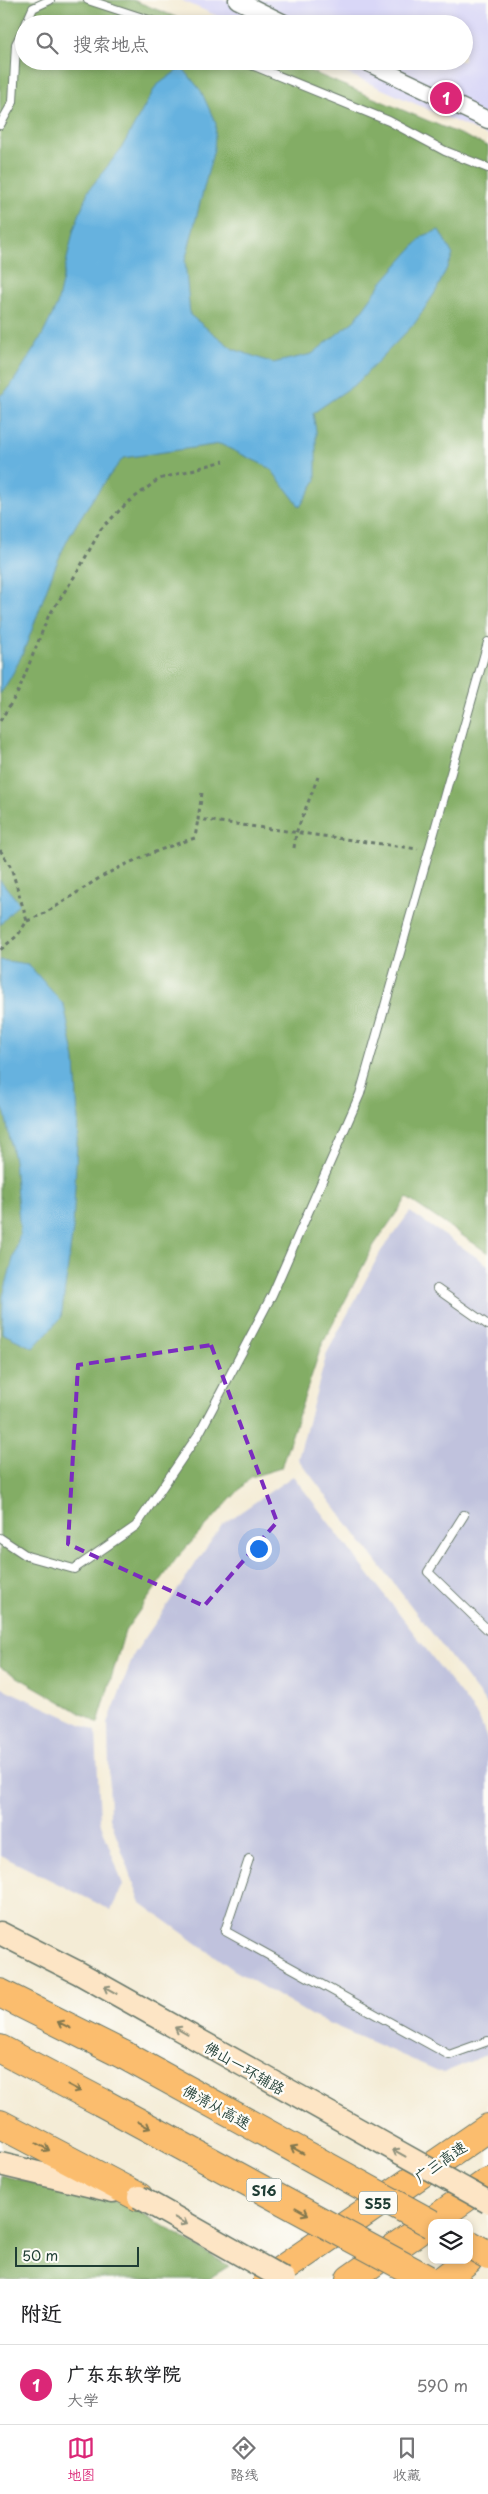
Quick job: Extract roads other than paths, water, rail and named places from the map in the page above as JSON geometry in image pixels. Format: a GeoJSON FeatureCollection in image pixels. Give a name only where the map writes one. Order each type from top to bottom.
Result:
{"type":"FeatureCollection","features":[{"type":"Feature","properties":{"kind":"highway","name":"佛清从高速"},"geometry":{"type":"LineString","coordinates":[[0,1993],[124,2055],[428,2222]]}},
{"type":"Feature","properties":{"kind":"highway","name":"S16"},"geometry":{"type":"LineString","coordinates":[[0,2049],[427,2279]]}},
{"type":"Feature","properties":{"kind":"highway"},"geometry":{"type":"LineString","coordinates":[[0,2124],[139,2197]]}},
{"type":"Feature","properties":{"kind":"highway","name":"广三高速"},"geometry":{"type":"LineString","coordinates":[[268,2279],[488,2128]]}},
{"type":"Feature","properties":{"kind":"highway"},"geometry":{"type":"LineString","coordinates":[[350,2279],[488,2182]]}},
{"type":"Feature","properties":{"kind":"highway"},"geometry":{"type":"LineString","coordinates":[[473,2257],[488,2244]]}},
{"type":"Feature","properties":{"kind":"highway"},"geometry":{"type":"LineString","coordinates":[[473,2246],[488,2254]]}},
{"type":"Feature","properties":{"kind":"highway"},"geometry":{"type":"LineString","coordinates":[[444,2279],[464,2264]]}},
{"type":"Feature","properties":{"kind":"main road","name":"佛山一环辅路"},"geometry":{"type":"LineString","coordinates":[[0,1933],[79,1973],[488,2202]]}},
{"type":"Feature","properties":{"kind":"main road"},"geometry":{"type":"LineString","coordinates":[[0,2164],[139,2197],[284,2279]]}},
{"type":"Feature","properties":{"kind":"street"},"geometry":{"type":"LineString","coordinates":[[237,0],[268,15]]}},
{"type":"Feature","properties":{"kind":"street"},"geometry":{"type":"LineString","coordinates":[[383,70],[488,120]]}},
{"type":"Feature","properties":{"kind":"lane"},"geometry":{"type":"LineString","coordinates":[[30,15],[33,8],[50,0]]}},
{"type":"Feature","properties":{"kind":"lane"},"geometry":{"type":"LineString","coordinates":[[88,0],[134,15]]}},
{"type":"Feature","properties":{"kind":"lane"},"geometry":{"type":"LineString","coordinates":[[0,125],[12,102],[15,58]]}},
{"type":"Feature","properties":{"kind":"lane"},"geometry":{"type":"LineString","coordinates":[[264,70],[389,121],[445,151],[488,168]]}},
{"type":"Feature","properties":{"kind":"lane"},"geometry":{"type":"LineString","coordinates":[[0,1538],[27,1556],[74,1569],[136,1526],[200,1432],[272,1295],[360,1094],[488,642]]}},
{"type":"Feature","properties":{"kind":"lane"},"geometry":{"type":"LineString","coordinates":[[437,1289],[488,1325]]}},
{"type":"Feature","properties":{"kind":"lane"},"geometry":{"type":"LineString","coordinates":[[464,1515],[428,1572],[488,1630]]}},
{"type":"Feature","properties":{"kind":"lane"},"geometry":{"type":"LineString","coordinates":[[249,1860],[225,1930],[449,2055],[488,2041]]}},
{"type":"Feature","properties":{"kind":"water"},"geometry":{"type":"Polygon","coordinates":[[[178,70],[184,70],[201,91],[216,124],[214,149],[185,261],[190,315],[233,349],[273,363],[312,354],[355,320],[383,281],[423,236],[439,230],[453,255],[436,291],[415,323],[357,383],[313,413],[316,431],[316,480],[300,507],[270,468],[220,444],[123,458],[77,523],[62,550],[25,648],[0,694],[0,396],[10,387],[42,336],[57,305],[73,232],[88,191],[121,149],[156,86],[178,70]]]}},
{"type":"Feature","properties":{"kind":"water"},"geometry":{"type":"Polygon","coordinates":[[[0,880],[19,903],[0,925],[0,880]]]}},
{"type":"Feature","properties":{"kind":"water"},"geometry":{"type":"Polygon","coordinates":[[[0,960],[28,964],[64,1005],[75,1060],[78,1120],[73,1229],[61,1318],[33,1348],[2,1333],[3,1296],[20,1233],[14,1161],[5,1114],[0,1103],[0,960]]]}},
{"type":"Feature","properties":{"kind":"place","name":"广东东软学院"},"geometry":{"type":"Point","coordinates":[446,98]}}]}
